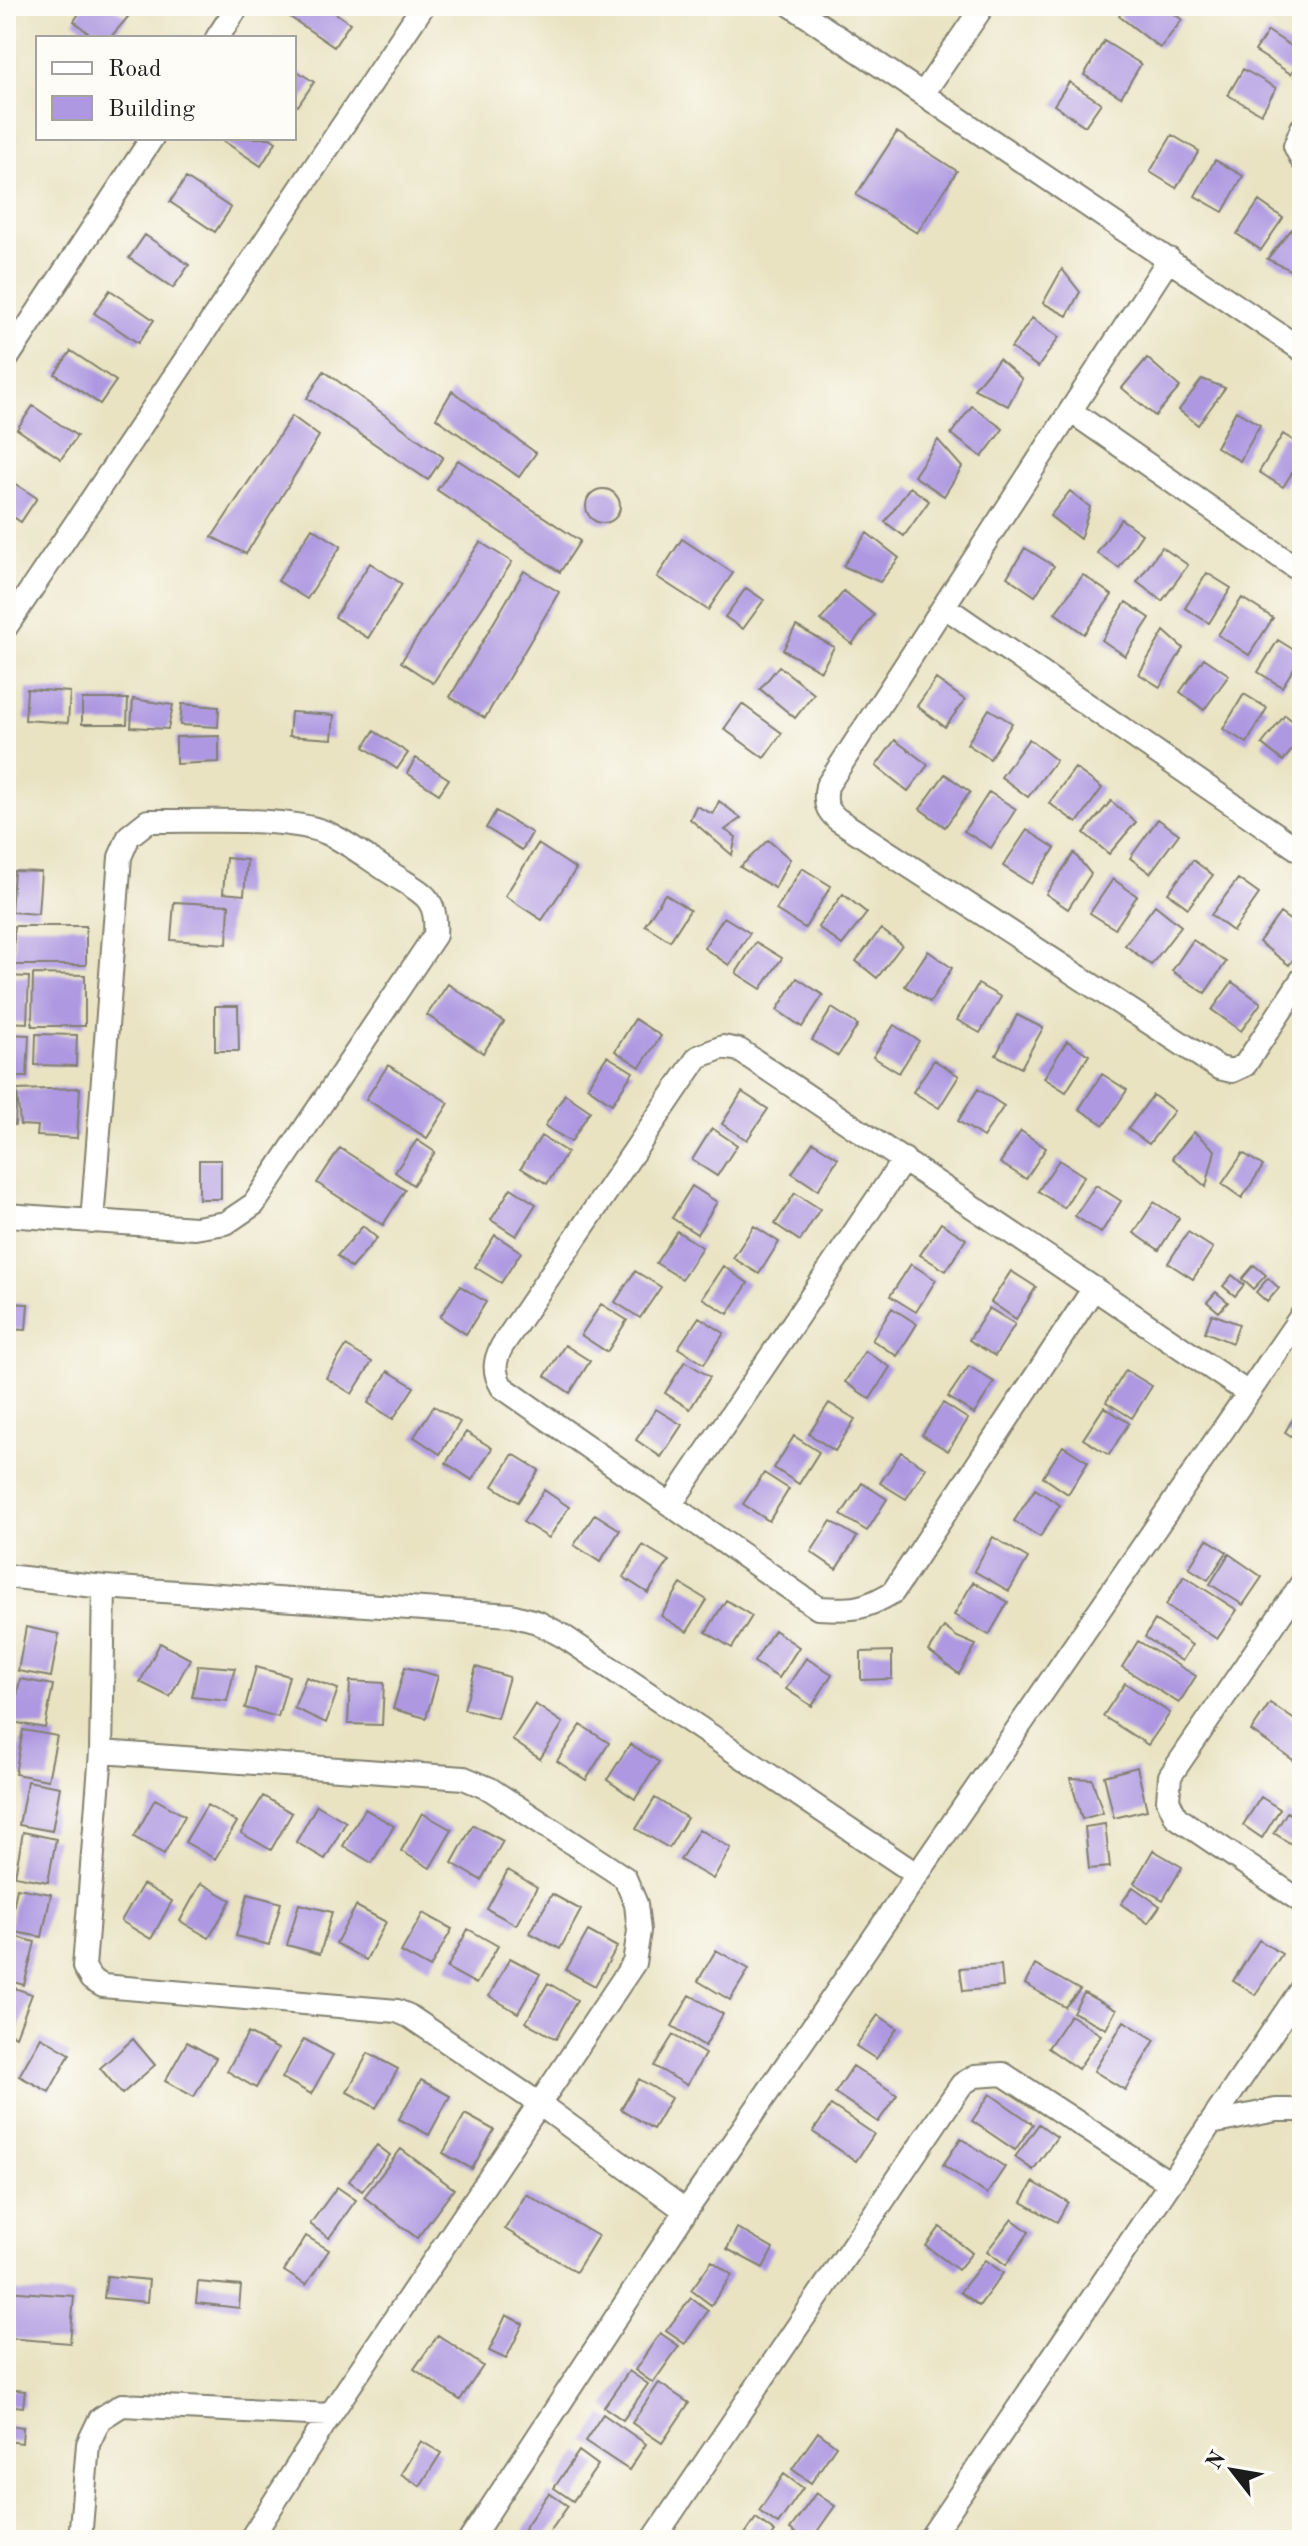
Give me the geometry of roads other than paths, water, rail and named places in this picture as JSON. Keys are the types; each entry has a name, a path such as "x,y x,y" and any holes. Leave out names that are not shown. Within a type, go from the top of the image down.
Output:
{"street":[{"path":"218,36 238,6"},
{"path":"6,627 423,6"},
{"path":"792,6 1302,350"},
{"path":"923,94 983,6"},
{"path":"1302,128 1295,146 1302,160"},
{"path":"6,360 151,140"},
{"path":"1169,259 827,786 827,810 1219,1068 1232,1071 1245,1065 1302,979"},
{"path":"1072,412 1302,572"},
{"path":"945,607 1302,852"},
{"path":"6,1215 92,1222 195,1228 226,1223 254,1204 435,935 436,913 425,896 330,834 312,828 288,824 148,821 129,836 120,857 92,1222"},
{"path":"1094,1288 893,1592 871,1605 845,1609 818,1608 502,1387 495,1375 496,1357 698,1057 723,1047 739,1050 904,1159 1094,1288 1248,1393"},
{"path":"671,1504 904,1159"},
{"path":"470,2540 686,2211 1302,1315"},
{"path":"6,1576 104,1587 511,1615 537,1622 563,1636 916,1874"},
{"path":"1302,1583 1170,1776 1168,1800 1176,1817 1302,1902"},
{"path":"104,1587 101,1752 84,1967 91,1979 103,1986 397,2011 538,2103 686,2211"},
{"path":"101,1752 464,1778 490,1789 625,1878 636,1904 639,1931 634,1963 330,2415 250,2540"},
{"path":"929,2540 1302,1988"},
{"path":"653,2540 962,2084 975,2076 1003,2074 1170,2183"},
{"path":"1211,2123 1276,2110 1302,2110"},
{"path":"80,2540 88,2444 100,2419 122,2405 330,2415"}]}
